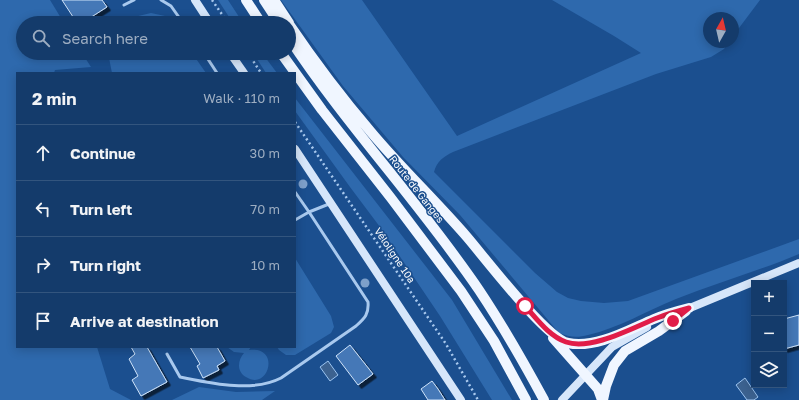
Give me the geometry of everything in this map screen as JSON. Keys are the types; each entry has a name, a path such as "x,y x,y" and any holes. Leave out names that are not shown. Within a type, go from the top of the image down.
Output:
{"main road":[{"path":"246,0 256,16"},
{"path":"264,0 274,16"},
{"path":"274,0 284,16"},
{"path":"296,34 306,49 371,132 466,236 584,375 598,389 602,400"},
{"name":"Route de Ganges","path":"296,48 322,85 440,236 479,290 544,400"},
{"path":"286,60 295,72"},
{"path":"296,74 461,291 494,340 526,400"},
{"path":"543,326 558,338 568,343 582,343 608,338 655,319 689,308"},
{"path":"602,400 614,365 622,354 629,348 673,321 689,308"}],"street":[{"path":"195,0 205,16"},
{"path":"235,60 243,72"},
{"path":"296,150 461,400"},
{"path":"562,400 612,347 644,329 689,308 799,263"}],"lane":[{"path":"124,5 134,0"},
{"path":"161,0 171,6 178,16"},
{"path":"209,60 216,72"},
{"path":"167,354 180,377 214,384 262,385 271,383 281,378 356,326 364,318 369,310 368,302 296,193"},
{"path":"296,219 309,212 332,203"}],"path":[{"path":"212,0 223,16"},
{"path":"253,60 260,72"},
{"name":"Véloligne 10a","path":"296,123 446,344 478,400"}],"shaded area":[{"path":"0,0 50,0 60,16 16,16 16,60 86,60 91,67 55,70 54,72 16,72 16,348 97,348 110,389 131,400 0,400"},
{"path":"218,0 228,0 238,16 228,16"},
{"path":"281,0 362,0 457,136 641,53 552,0 760,0 739,28 739,12 703,12 703,48 725,48 711,57 656,74 453,152 441,160 434,172 535,273 557,292 568,298 581,301 604,303 628,301 799,239 799,254 676,299 622,324 599,332 577,337 559,333 460,215 403,157 343,86 296,21 296,16 293,16"},
{"path":"151,13 165,16 138,16"},
{"path":"109,60 197,60 205,72 112,72"},
{"path":"258,60 267,60 276,72 265,72"},
{"path":"296,99 452,300 512,400 492,400 440,316 380,227 296,112"},
{"path":"296,260 331,316 334,327 331,333 295,355 286,355 278,348 296,348"},
{"path":"228,348 250,348 249,350 259,350 265,354 268,360 268,367 265,374 261,378 254,380 243,375 239,369 239,362 244,353 234,352"},
{"path":"328,361 338,375 330,381 320,367"},
{"path":"745,378 758,397 754,400 747,400 736,385"},
{"path":"199,387 236,392 275,391 262,400 172,400"}],"building":[{"path":"62,0 102,0 107,7 93,16 72,16"},
{"path":"799,315 799,345 787,348 787,318"},
{"path":"350,345 373,374 358,385 336,356"},
{"path":"132,348 148,348 167,382 141,396 132,380 138,376 129,359 135,354"},
{"path":"191,348 218,348 225,361 217,366 219,370 203,378 197,366 200,364"},
{"path":"432,381 445,400 428,400 421,389"}],"route":[{"path":"525,306 543,326 558,338 568,343 582,343 601,340 671,313 689,308 673,321"}]}
